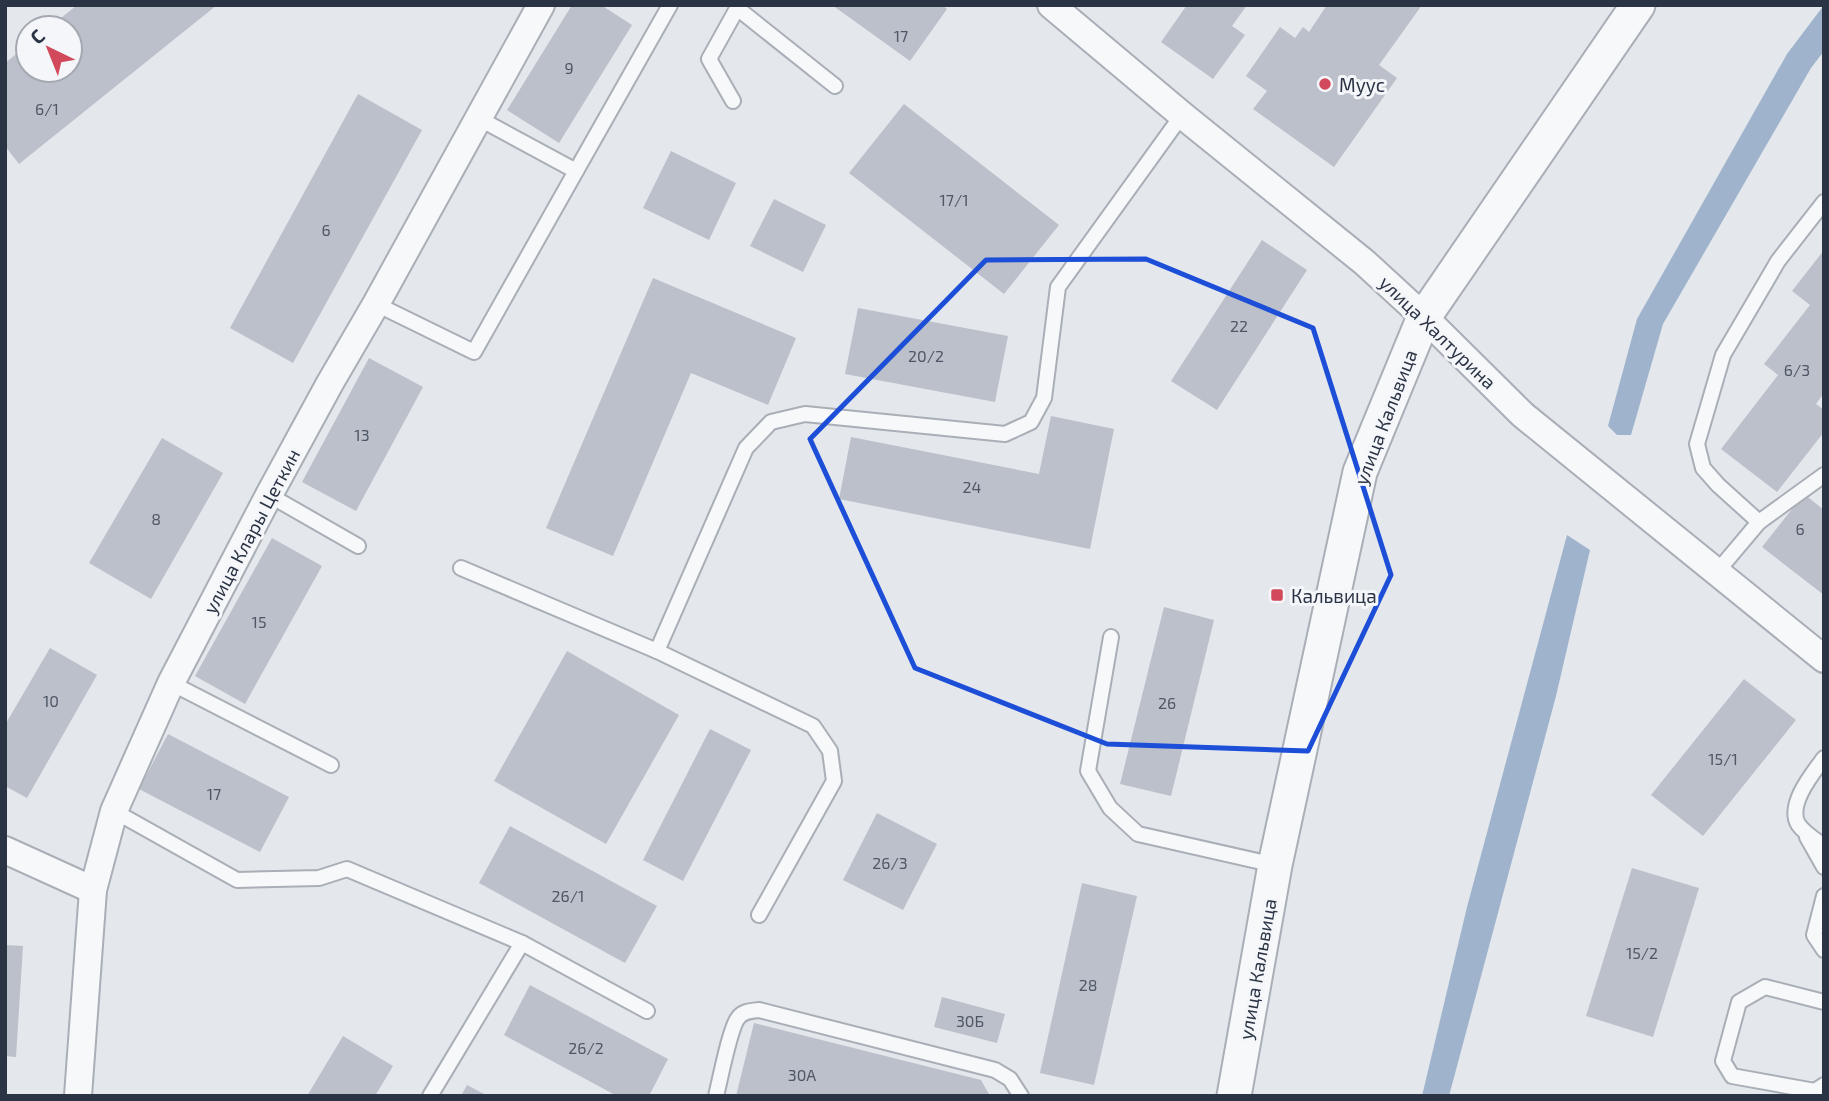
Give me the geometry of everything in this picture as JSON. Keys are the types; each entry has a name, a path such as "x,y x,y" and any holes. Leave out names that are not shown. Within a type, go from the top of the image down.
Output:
{"street":[{"name":"улица Клары Цеткин","path":"78,1096 93,890 114,811 171,683 269,495 541,5"},
{"name":"улица Халтурина","path":"1051,5 1364,262 1523,415 1824,659"},
{"name":"улица Кальвица","path":"1234,1096 1275,865 1360,472 1424,317 1638,5"},
{"path":"5,850 93,890"}],"lane":[{"path":"376,304 474,352 670,5"},
{"path":"733,101 709,58 738,7 835,86"},
{"path":"657,652 746,449 771,422 805,414 1006,434 1031,422 1044,398 1058,287 1182,115"},
{"path":"478,118 576,171"},
{"path":"1759,522 1703,468 1696,444 1723,355 1778,261 1824,202"},
{"path":"1716,573 1759,522 1824,475"},
{"path":"269,495 358,546"},
{"path":"461,568 657,652 813,726 830,751 834,781 760,915"},
{"path":"1111,637 1088,771 1110,808 1138,834 1275,865"},
{"path":"171,683 331,765"},
{"path":"1824,758 1803,787 1796,820 1824,867"},
{"path":"114,811 237,880 319,878 347,869 522,943 647,1011"},
{"path":"1802,830 1824,846"},
{"path":"1824,896 1814,935 1824,950"},
{"path":"430,1096 522,943"},
{"path":"1824,1002 1765,987 1739,1002 1723,1061 1732,1076 1815,1091 1824,1085"},
{"path":"716,1096 738,1018 746,1012 759,1010 995,1070 1010,1079 1021,1096"}],"highlighted area":[{"path":"1146,259 1313,328 1391,575 1308,751 1107,744 915,668 810,439 986,260"}],"water":[{"path":"1824,5 1824,51 1811,68 1663,324 1631,435 1617,435 1608,426 1637,319 1787,54"},
{"path":"1567,535 1590,550 1556,696 1449,1096 1422,1096 1467,907"}],"building":[{"path":"77,5 217,5 19,164 5,146 5,63 14,56 14,84 84,84 84,14 66,14"},
{"path":"572,5 601,5 632,25 559,143 507,110"},
{"path":"832,5 942,5 947,9 910,61"},
{"path":"1187,5 1247,5 1232,26 1245,35 1213,79 1161,42"},
{"name":"Муус","path":"1327,5 1422,5 1379,65 1397,78 1334,167 1253,109 1267,91 1246,76 1280,27 1295,38 1303,27 1309,32"},
{"path":"358,94 422,130 293,363 230,328"},
{"path":"904,104 1059,225 1004,294 849,173"},
{"path":"671,151 736,183 709,240 643,208"},
{"path":"774,199 826,225 803,272 750,246"},
{"path":"1262,240 1307,270 1217,410 1171,381"},
{"path":"1824,250 1824,393 1816,404 1824,410 1824,432 1777,492 1721,449 1778,375 1764,364 1810,305 1792,291"},
{"path":"653,278 796,338 768,405 691,373 613,556 546,528"},
{"path":"858,308 1008,336 995,402 845,374"},
{"path":"369,358 423,387 356,511 302,482"},
{"path":"1051,416 1114,429 1090,549 839,499 851,437 1039,474"},
{"path":"162,438 223,473 151,599 89,563"},
{"path":"1804,494 1824,510 1824,595 1762,547"},
{"path":"272,538 322,566 245,704 195,676"},
{"path":"1164,607 1214,620 1171,796 1120,784"},
{"path":"50,648 97,675 27,798 5,786 5,725"},
{"path":"567,651 679,715 606,844 494,781"},
{"path":"1744,679 1796,720 1703,836 1651,795"},
{"path":"710,729 751,750 683,881 643,860"},
{"path":"168,734 289,797 260,852 139,789"},
{"path":"877,813 937,844 903,910 843,880"},
{"path":"510,826 657,906 625,963 479,883"},
{"path":"1632,868 1699,888 1653,1037 1586,1016"},
{"path":"1082,883 1137,896 1094,1085 1040,1073"},
{"path":"5,945 23,946 16,1057 5,1056"},
{"path":"530,985 668,1059 649,1096 617,1096 504,1035"},
{"path":"942,997 1005,1014 997,1043 934,1027"},
{"path":"754,1023 981,1080 990,1096 736,1096"},
{"path":"343,1036 393,1066 375,1096 307,1096"},
{"path":"467,1085 488,1096 461,1096"}],"place":[{"name":"Муус","path":"1325,84"},
{"name":"Кальвица","path":"1277,595"}]}
